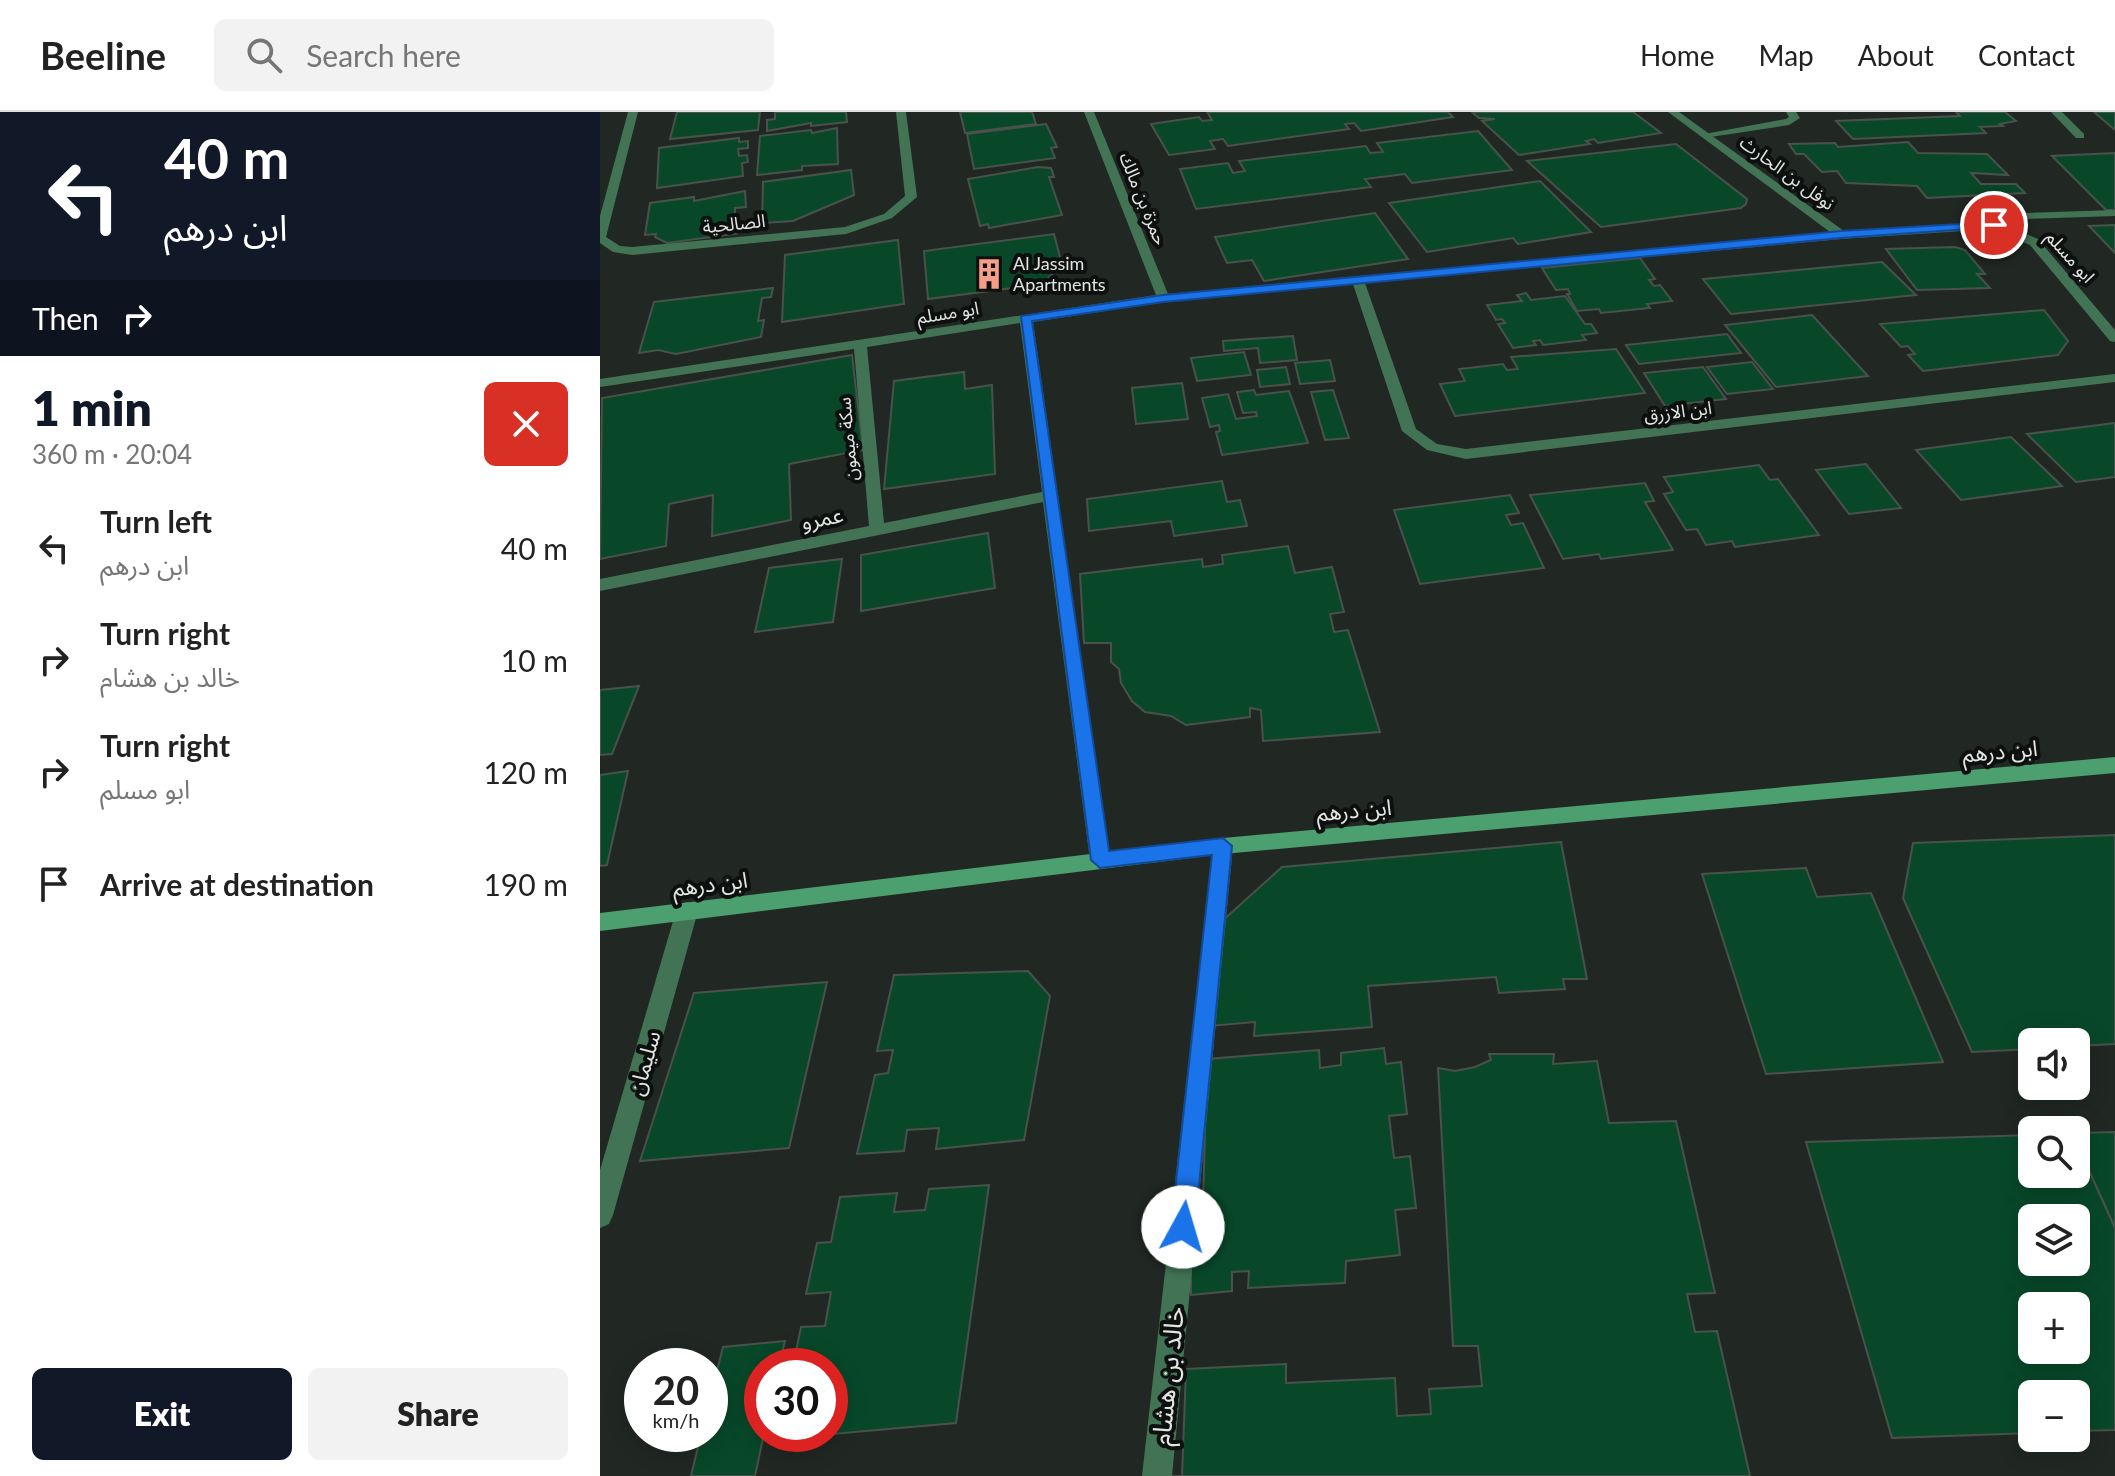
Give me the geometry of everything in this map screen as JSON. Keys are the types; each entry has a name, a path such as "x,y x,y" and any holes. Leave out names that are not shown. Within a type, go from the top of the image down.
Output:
{"street":[{"name":"الصالحية","path":"633,112 600,238 606,244 632,251 846,230 888,216 911,197 901,112"},
{"name":"حمزة بن مالك","path":"1089,112 1163,298"},
{"name":"نوفل بن الحارث","path":"1673,112 1841,235"},
{"path":"1704,135 1789,122 1795,118 1791,112"},
{"path":"2056,112 2080,136"},
{"path":"1994,225 2024,216 2115,213"},
{"name":"ابو مسلم","path":"600,383 1163,298 1841,235 1994,225 2034,242 2113,332"},
{"name":"ابن الازرق","path":"1358,280 1409,431 1432,447 1449,452 1484,453 2115,378"},
{"path":"1026,318 1100,860"},
{"name":"سكة ميمون","path":"860,345 877,530"},
{"name":"عمرو","path":"600,585 1052,495"},
{"name":"ابن درهم","path":"600,922 1223,846 2115,765"},
{"name":"خالد بن هشام","path":"1157,1476 1223,846"},
{"name":"سليمان","path":"600,1215 687,911"}],"building":[{"path":"677,112 760,112 758,130 670,139"},
{"path":"775,112 846,112 847,122 811,126 811,123 767,131 767,120 775,119"},
{"path":"960,112 1032,112 1036,124 965,133"},
{"path":"1207,112 1448,112 1453,117 1361,131 1354,123 1345,124 1349,129 1228,146 1223,139 1210,141 1215,149 1169,155 1151,124 1199,117 1202,121 1212,120"},
{"path":"1472,112 1633,112 1661,133 1598,143 1594,139 1586,141 1590,144 1519,155 1482,121 1495,119 1479,118"},
{"path":"1956,112 2005,112 2016,121 2000,124 2003,126 1980,127 1986,133 1853,139 1836,121 1960,116"},
{"path":"2094,112 2115,112 2115,130"},
{"path":"1046,124 1057,147 1051,148 1055,158 974,169 967,134"},
{"path":"837,128 838,164 802,166 802,170 757,175 760,136"},
{"path":"1478,131 1512,170 1412,183 1405,174 1365,179 1371,187 1196,209 1180,169 1228,163 1233,173 1245,171 1239,161 1366,146 1370,153 1383,152 1377,143"},
{"path":"739,138 739,142 748,141 748,148 738,149 739,156 747,155 748,162 742,163 743,176 657,188 659,148"},
{"path":"1908,142 1918,153 1987,154 2008,175 1971,173 1981,184 2016,184 2025,193 1927,198 1917,186 1846,183 1837,171 1822,172 1804,154 1796,154 1789,144 1835,143 1838,147"},
{"path":"1676,144 1747,199 1746,204 1741,208 1601,227 1527,161"},
{"path":"2115,153 2115,210 2106,210 2052,156"},
{"path":"1038,167 1051,168 1054,177 1049,177 1062,215 989,228 988,224 980,226 968,179"},
{"path":"851,170 854,195 793,221 762,223 763,182"},
{"path":"1540,181 1591,232 1518,244 1513,238 1427,252 1389,203"},
{"path":"745,191 746,207 735,208 735,221 740,221 741,233 667,243 655,237 656,234 645,235 650,203 694,197 694,201"},
{"path":"1375,213 1408,259 1264,281 1252,260 1227,263 1215,237"},
{"path":"2115,225 2115,253 2089,226"},
{"name":"Al Jassim Apartments","path":"1054,234 1062,265 1042,284 928,299 924,251"},
{"path":"898,240 904,304 782,322 785,255"},
{"path":"1955,247 1965,250 1985,274 1977,274 1990,288 1917,290 1886,249"},
{"path":"1640,258 1655,279 1649,280 1654,286 1660,285 1672,301 1647,304 1650,308 1601,313 1599,309 1577,311 1567,294 1570,294 1568,289 1556,290 1542,268"},
{"path":"1882,262 1916,295 1731,314 1703,279"},
{"path":"773,288 771,297 762,298 758,321 764,320 761,337 676,354 658,350 639,353 654,302"},
{"path":"1526,293 1531,300 1565,296 1585,324 1591,324 1597,333 1582,335 1586,340 1543,345 1540,340 1533,341 1536,345 1513,348 1498,324 1505,323 1502,319 1496,320 1487,305 1522,301 1517,295"},
{"path":"2044,310 2068,341 2058,355 1923,371 1908,355 1915,354 1908,346 1901,347 1880,324"},
{"path":"1812,315 1868,376 1776,387 1725,325"},
{"path":"1727,334 1741,353 1639,364 1626,345"},
{"path":"1293,336 1297,360 1260,363 1258,348 1224,351 1223,341"},
{"path":"1616,349 1645,393 1455,416 1440,384 1465,381 1459,369 1503,364 1507,370 1518,369 1511,357"},
{"path":"1244,352 1251,375 1197,381 1191,358"},
{"path":"852,355 863,450 789,464 791,520 712,536 713,495 669,504 666,546 600,559 602,398"},
{"path":"1330,360 1335,381 1300,384 1295,363"},
{"path":"1752,362 1773,389 1727,394 1707,367"},
{"path":"1286,367 1290,384 1260,387 1257,370"},
{"path":"1703,367 1726,399 1665,406 1644,373"},
{"path":"964,372 965,389 992,385 995,474 884,489 894,381"},
{"path":"1182,383 1188,419 1136,424 1132,388"},
{"path":"1254,390 1256,395 1289,391 1308,443 1222,455 1216,432 1220,431 1219,425 1210,427 1202,398 1228,394 1236,419 1257,416 1256,412 1243,413 1237,392"},
{"path":"1333,390 1349,438 1325,440 1311,392"},
{"path":"2115,423 2115,477 2076,482 2027,434"},
{"path":"2011,437 2062,486 1961,500 1916,450"},
{"path":"1866,464 1901,508 1849,514 1816,470"},
{"path":"1759,465 1770,480 1778,479 1819,535 1735,547 1732,541 1706,545 1697,529 1686,530 1664,494 1673,492 1664,477"},
{"path":"1222,481 1227,502 1240,500 1247,526 1174,536 1171,521 1089,531 1087,499"},
{"path":"1645,483 1654,501 1645,502 1673,550 1601,559 1599,554 1563,559 1530,495"},
{"path":"1510,495 1519,513 1506,515 1511,525 1523,523 1544,568 1420,584 1394,510"},
{"path":"988,533 995,588 861,611 861,555"},
{"path":"1288,546 1295,573 1332,567 1344,612 1330,614 1334,632 1348,630 1380,732 1263,741 1261,710 1250,708 1250,717 1186,725 1171,716 1145,712 1132,701 1121,683 1119,669 1111,662 1111,643 1084,643 1080,574 1202,559 1203,567 1223,564 1222,555"},
{"path":"842,559 833,622 755,632 769,568"},
{"path":"639,686 612,754 600,755 600,690"},
{"path":"628,771 607,865 600,866 600,775"},
{"path":"2115,835 2115,1044 2090,1045 2090,1028 2018,1028 2018,1050 1972,1052 1903,898 1913,843"},
{"path":"1561,842 1587,979 1563,979 1565,989 1499,993 1496,977 1368,986 1372,1027 1254,1036 1255,1022 1209,1026 1221,922 1282,867"},
{"path":"1806,868 1817,897 1871,893 1943,1062 1766,1074 1702,874"},
{"path":"1028,971 1050,996 1024,1140 936,1149 939,1128 907,1130 904,1151 857,1154 875,1075 888,1073 893,1050 877,1051 894,975"},
{"path":"827,982 789,1148 640,1161 694,993"},
{"path":"1384,1048 1386,1064 1401,1062 1407,1114 1389,1116 1394,1158 1410,1156 1416,1208 1395,1210 1400,1255 1346,1261 1345,1283 1248,1288 1249,1271 1232,1272 1232,1291 1191,1295 1191,1206 1203,1204 1207,1059 1319,1050 1320,1068 1341,1065 1341,1053"},
{"path":"1489,1054 1554,1054 1553,1064 1597,1061 1609,1123 1676,1121 1715,1293 1687,1294 1695,1332 1717,1331 1750,1476 1182,1476 1186,1369 1286,1364 1286,1383 1395,1378 1397,1416 1431,1414 1429,1389 1482,1386 1478,1346 1453,1346 1438,1068 1455,1071 1475,1067 1491,1060"},
{"path":"2115,1132 2115,1228 2090,1173 2090,1133"},
{"path":"2018,1135 2018,1188 2090,1188 2090,1173 2115,1228 2115,1430 2090,1431 2090,1380 2018,1380 2018,1434 1892,1438 1806,1142"},
{"path":"989,1185 956,1423 848,1433 848,1348 797,1348 801,1327 825,1326 831,1292 806,1294 817,1243 831,1242 840,1197 897,1193 894,1212 925,1210 929,1189"},
{"path":"785,1341 783,1348 744,1348 744,1452 760,1452 755,1476 691,1476 697,1452 728,1452 728,1348 723,1347"}],"place":[{"name":"Al Jassim Apartments","path":"989,274"}],"route":[{"path":"1183,1227 1223,846 1100,860 1026,318 1163,298 1841,235 1994,225"}]}
